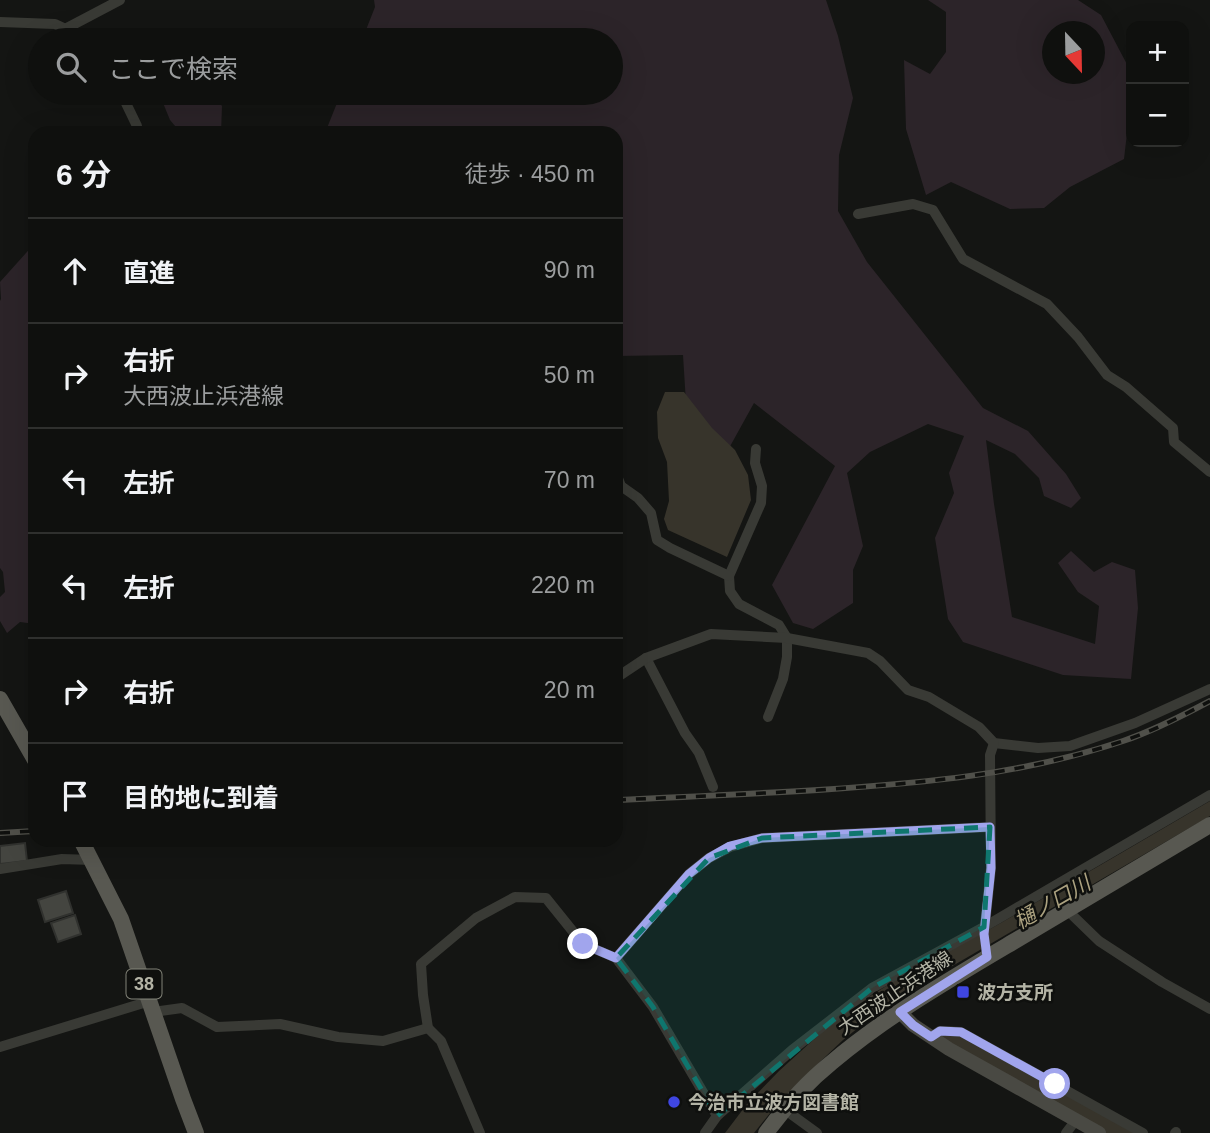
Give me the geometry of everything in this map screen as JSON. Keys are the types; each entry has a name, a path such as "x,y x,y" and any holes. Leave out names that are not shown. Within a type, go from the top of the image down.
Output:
{"main road":[{"path":"0,699 28,748"},
{"name":"大西波止浜港線","path":"766,1133 784,1109 829,1064 865,1035 987,954 1210,825"},
{"name":"38","path":"84,847 121,919 196,1133"}],"street":[{"path":"67,28 120,0"},
{"path":"0,22 55,24 63,28"},
{"path":"127,105 137,126"},
{"path":"858,214 913,204 933,209 963,259 1047,304 1078,337 1107,375 1126,387 1174,428 1174,442 1210,472"},
{"path":"756,449 755,463 762,486 761,503 729,576 730,591 739,604 779,625 787,638 783,679 768,717"},
{"path":"623,487 638,498 651,513 657,540 729,576"},
{"path":"623,673 646,658 711,634 787,638 868,653 880,661 908,690 929,697 979,727 994,743 1038,748 1070,746 1135,723 1210,690"},
{"path":"646,658 685,733 699,753 713,787"},
{"path":"987,954 984,931 991,868 990,755 994,743"},
{"path":"705,1133 718,1116 792,1050 872,988 984,931 1210,795"},
{"path":"616,958 689,874 730,846 762,838 990,827"},
{"path":"0,869 62,859 92,860"},
{"path":"468,1133 478,1129 441,1041 428,1027 422,964 476,918 515,897 546,898 583,944 616,958 653,1007 718,1116"},
{"path":"1067,910 1099,942 1210,1009"},
{"path":"0,1047 151,1006 182,1008 217,1027 280,1024 338,1037 383,1041 428,1027"},
{"path":"900,1012 913,1025 949,1049 1099,1133"},
{"path":"931,1037 940,1031 961,1032 1143,1133"},
{"path":"784,1109 817,1133"},
{"path":"1066,1133 1076,1120"}],"highlighted area":[{"path":"990,827 984,927 872,988 717,1116 653,1007 616,958 709,858 762,838"}],"shaded area":[{"path":"374,0 826,0 853,98 839,155 838,211 867,262 983,408 1028,431 1066,474 1081,498 1071,508 1044,496 1039,478 1015,454 986,440 1012,617 1095,644 1099,606 1078,592 1058,563 1071,551 1094,572 1112,562 1135,570 1138,608 1131,679 1063,675 963,642 948,619 935,538 954,493 949,473 964,436 928,424 870,452 847,473 863,546 853,570 853,603 813,629 793,623 772,585 835,466 754,403 728,450 686,403 683,355 623,356 623,126 328,126 336,105 623,105 623,28 367,28 375,7"},
{"path":"928,0 1078,0 1101,15 1104,21 1042,21 1042,84 1105,84 1105,23 1126,62 1124,159 1070,187 1044,208 1010,209 951,182 926,195 906,129 904,60 930,74 946,52 946,12"},
{"path":"164,105 222,106 221,126 175,126"},
{"path":"28,251 28,623 20,622 7,633 0,621 0,597 5,592 3,572 0,568 0,282"}],"water":[{"path":"665,392 684,392 712,428 735,450 748,475 751,500 727,557 668,530 664,519 669,501 667,462 658,438 657,412"},
{"name":"樋ノ口川","path":"1210,801 1210,816 889,1003 843,1040 804,1077 754,1133 725,1133 747,1104 779,1071 854,1006"}],"building":[{"path":"25,843 27,861 0,864 0,846"},
{"path":"66,891 73,913 45,922 38,900"},
{"path":"75,915 81,934 58,942 51,923"}],"waterway":[{"path":"950,1038 1124,1133"}],"railway":[{"path":"623,800 857,787 1010,770 1085,753 1123,741 1210,701"},
{"path":"0,833 28,831"}],"place":[{"name":"波方支所","path":"963,992"},
{"name":"今治市立波方図書館","path":"674,1102"}],"route":[{"path":"583,944 616,958 689,874 730,846 762,838 990,827 991,868 984,934 987,957 900,1012 931,1037 940,1031 961,1032 1055,1084"}]}
